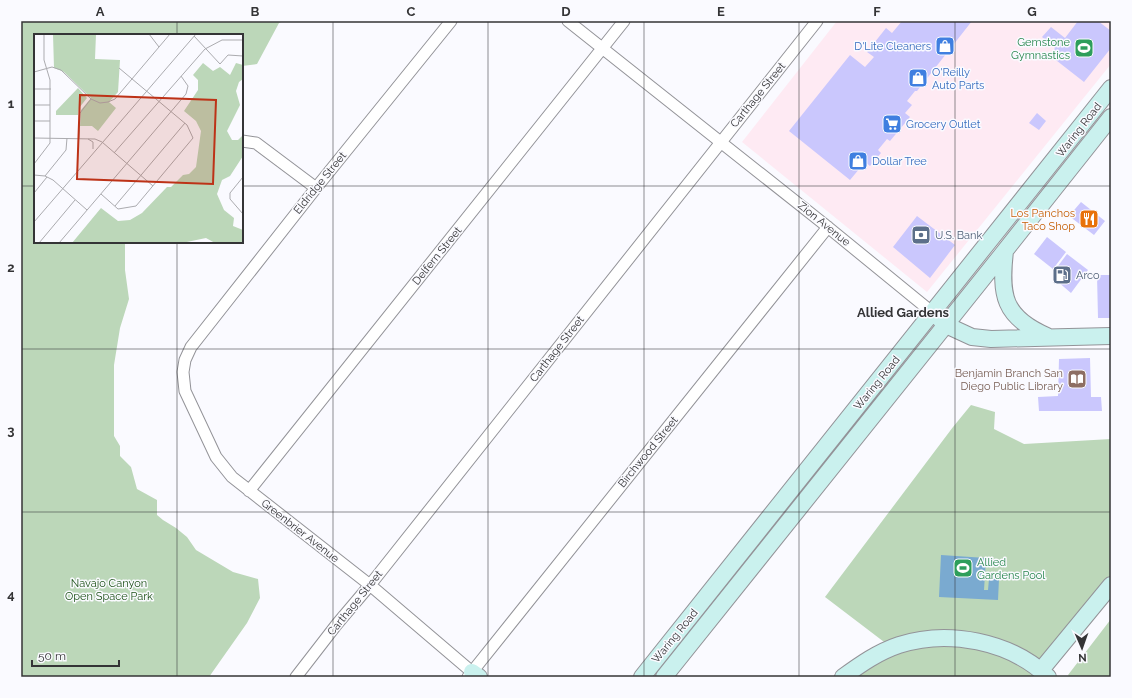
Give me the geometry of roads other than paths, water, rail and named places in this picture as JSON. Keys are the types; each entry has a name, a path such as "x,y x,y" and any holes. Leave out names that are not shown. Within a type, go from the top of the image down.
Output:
{"main road":[{"name":"Waring Road","path":"642,677 1111,88"},
{"name":"Waring Road","path":"664,677 1111,117"},
{"path":"1005,251 1003,281 1005,298 1011,311 1029,328 1051,338"},
{"name":"Zion Avenue","path":"933,313 946,325 972,337 991,339 1111,336"},
{"path":"843,677 867,660 892,648 919,640 960,638 1005,649 1045,673 1111,585"}],"street":[{"name":"Eldridge Street","path":"191,347 316,188 451,21"},
{"name":"Zion Avenue","path":"568,21 722,142 933,313"},
{"name":"Delfern Street","path":"249,492 624,21"},
{"name":"Carthage Street","path":"296,677 817,21"},
{"path":"243,141 256,143 316,188"},
{"name":"Birchwood Street","path":"473,675 828,227"},
{"name":"Greenbrier Avenue","path":"191,347 185,360 183,372 185,391 216,457 232,477 249,492 370,585 473,675"}],"water":[{"name":"Allied Gardens Pool","path":"941,555 986,558 984,590 988,590 989,579 999,579 998,600 939,597"}],"place":[{"name":"D'Lite Cleaners","path":"945,46"},
{"name":"Gemstone Gymnastics","path":"1084,48"},
{"name":"O'Reilly Auto Parts","path":"918,78"},
{"name":"Grocery Outlet","path":"892,124"},
{"name":"Dollar Tree","path":"858,161"},
{"name":"Los Panchos Taco Shop","path":"1089,219"},
{"name":"U.S. Bank","path":"921,235"},
{"name":"Arco","path":"1062,275"},
{"name":"Benjamin Branch San Diego Public Library","path":"1077,379"},
{"name":"Allied Gardens Pool","path":"963,568"}],"district":[{"name":"Allied Gardens","path":"903,312"}],"park label":[{"name":"Navajo Canyon Open Space Park","path":"109,589"}]}
